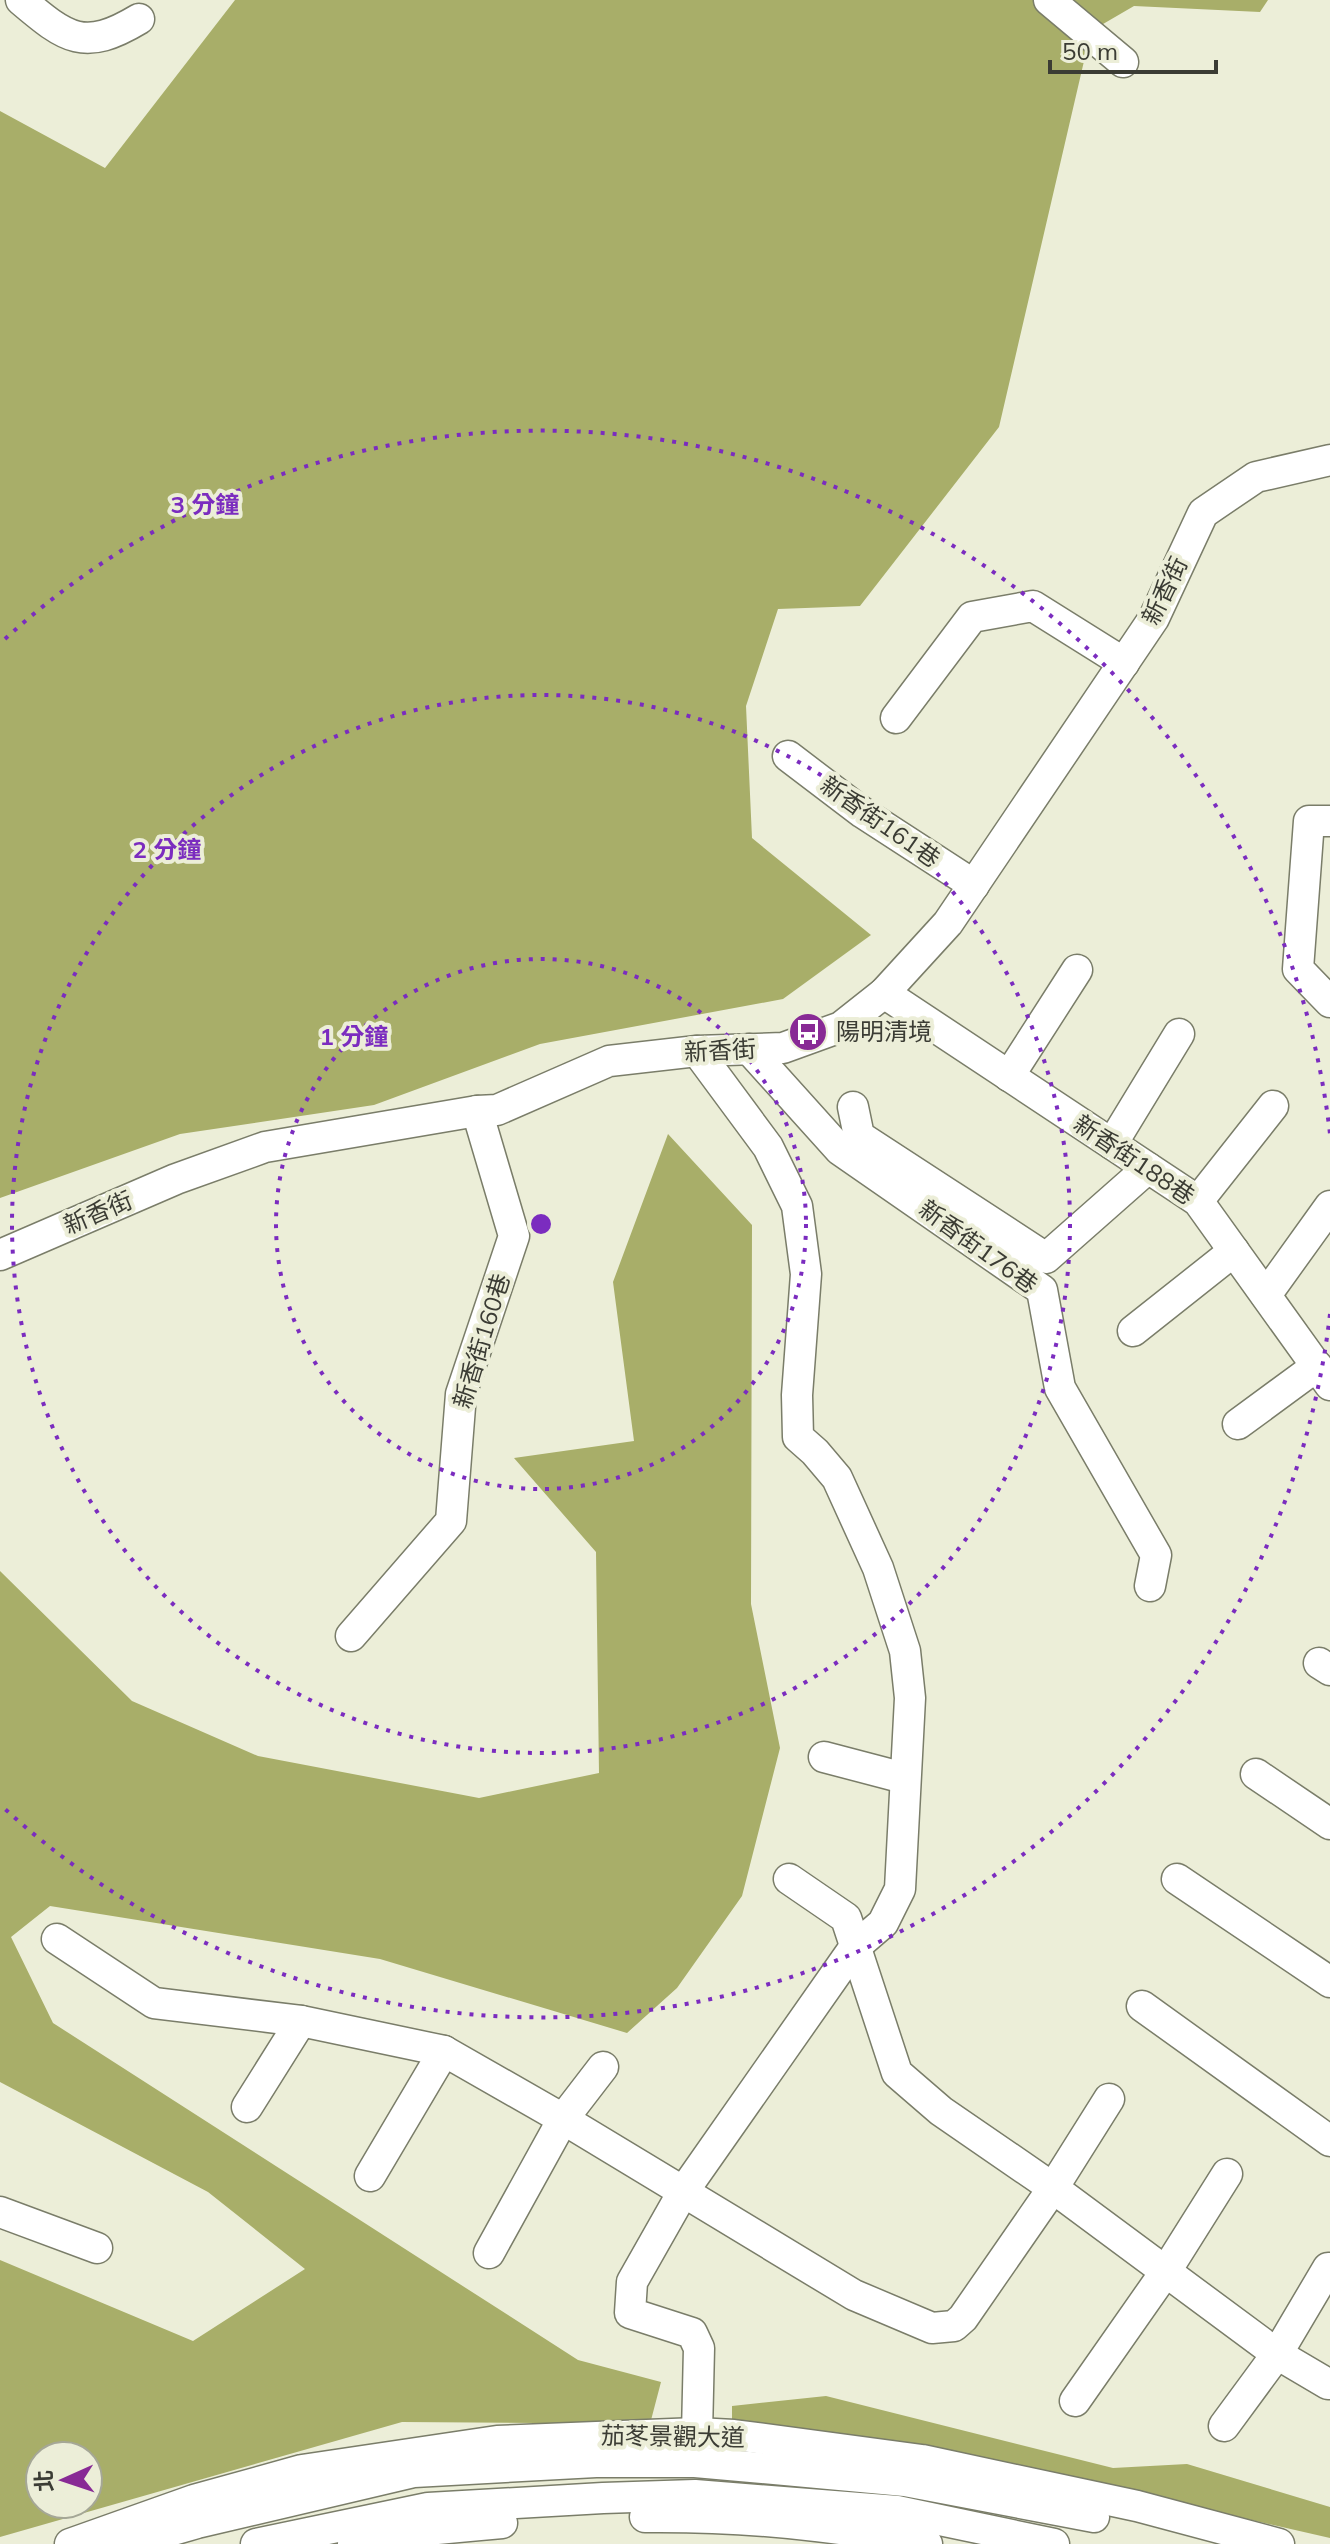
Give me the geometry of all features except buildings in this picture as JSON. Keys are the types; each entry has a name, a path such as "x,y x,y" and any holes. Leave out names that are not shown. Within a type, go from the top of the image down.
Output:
{"street":[{"path":"21,0 47,22 82,39 113,34 139,19"},
{"path":"1049,0 1123,62"},
{"name":"新香街","path":"0,1255 176,1179 265,1147 497,1110 609,1061 697,1051 783,1048 841,1027 884,993 948,923 1154,618 1203,513 1256,477 1330,460"},
{"path":"896,718 972,617 1033,606 1124,663"},
{"name":"新香街161巷","path":"788,756 863,813 974,885"},
{"path":"1330,821 1309,821 1298,969 1330,1002"},
{"path":"1009,1076 1077,970"},
{"name":"新香街188巷","path":"884,993 1198,1201 1326,1376"},
{"path":"1112,1144 1179,1034"},
{"name":"新香街176巷","path":"749,1049 840,1150 1042,1290 1060,1388 1156,1555 1150,1586"},
{"path":"697,1051 768,1147 797,1206 806,1274 797,1395 798,1437 837,1478 878,1568 905,1651 910,1698 900,1889 883,1923 854,1948 683,2192 632,2282 630,2313 692,2333 699,2348 697,2433"},
{"path":"1198,1201 1273,1106"},
{"path":"853,1107 859,1136 1046,1258 1148,1168"},
{"name":"新香街160巷","path":"351,1636 451,1521 461,1394 514,1236 477,1111"},
{"path":"1266,1295 1330,1206"},
{"path":"1133,1331 1234,1251"},
{"path":"1238,1424 1326,1376"},
{"path":"824,1757 904,1778"},
{"path":"1256,1774 1330,1824"},
{"path":"789,1879 846,1918 897,2073 941,2111 1053,2188 1277,2354 1328,2384"},
{"path":"1177,1879 1330,1982"},
{"path":"57,1939 154,2003 301,2021 444,2051 563,2119 854,2295 932,2328 954,2326 963,2318 1053,2188 1109,2099"},
{"path":"1142,2006 1330,2141"},
{"path":"247,2107 301,2021"},
{"path":"370,2176 444,2051"},
{"path":"489,2253 563,2119 603,2067"},
{"path":"1075,2401 1166,2271 1227,2174"},
{"path":"0,2212 97,2248"},
{"path":"1224,2426 1277,2354 1328,2268"},
{"name":"茄苳景觀大道","path":"70,2544 194,2500 302,2470 497,2441 697,2433 734,2435 922,2460 1137,2506 1279,2544"},
{"name":"茄苳景觀大道","path":"124,2544 197,2523 414,2472 596,2462 695,2462 905,2481 1115,2521 1205,2544"},
{"path":"256,2544 428,2508 695,2495 897,2511 1054,2544"},
{"path":"353,2544 437,2529 569,2517 693,2517 796,2525 896,2537 927,2544"}],"green space":[{"path":"235,0 1268,0 1260,12 1134,6 1091,31 999,427 860,606 778,609 746,706 752,838 871,935 783,999 540,1044 374,1105 180,1134 0,1198 0,111 105,168"},
{"path":"668,1134 752,1225 751,1604 780,1748 742,1896 677,1988 627,2033 380,1959 50,1906 11,1937 53,2023 578,2360 661,2382 650,2424 402,2422 104,2507 104,2440 24,2440 24,2520 59,2520 0,2537 0,2260 193,2341 305,2269 208,2192 0,2082 0,1571 132,1701 258,1756 479,1798 599,1773 596,1552 514,1458 634,1441 613,1282"},
{"path":"826,2396 1113,2468 1187,2464 1330,2507 1330,2538 1026,2468 732,2424 732,2406"}],"place":[{"name":"陽明清境","path":"808,1032"}]}
